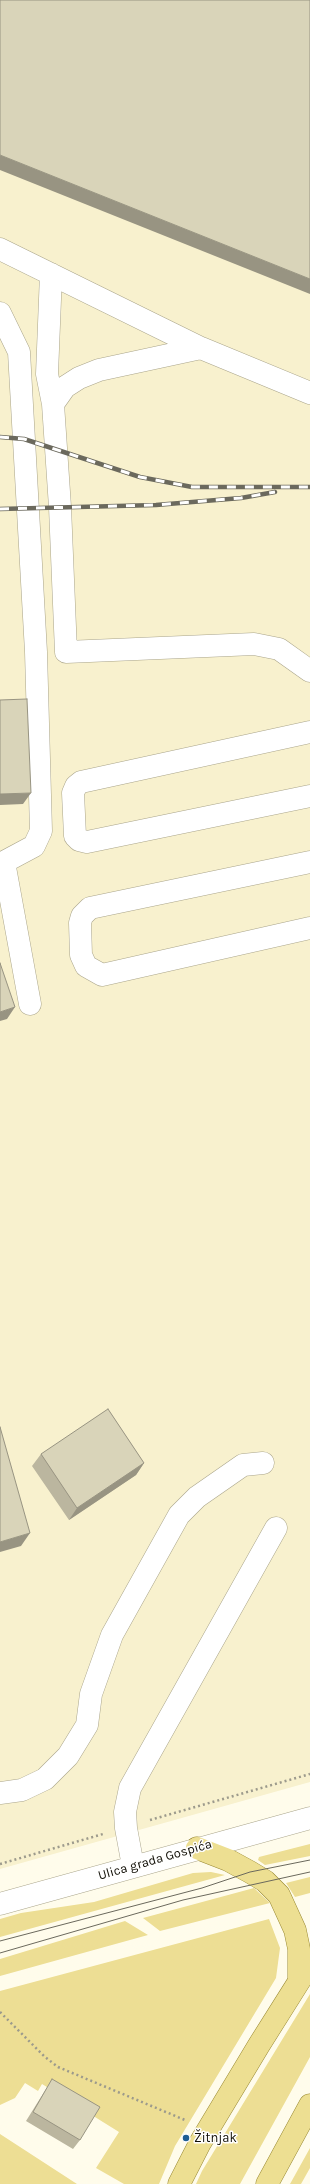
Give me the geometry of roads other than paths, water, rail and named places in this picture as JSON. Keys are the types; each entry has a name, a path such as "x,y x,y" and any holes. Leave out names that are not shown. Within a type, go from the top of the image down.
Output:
{"main road":[{"path":"179,2184 200,2143 305,1973 295,1930 279,1895 266,1881 228,1860 198,1848"},
{"path":"267,2184 310,2105"}],"street":[{"path":"0,249 201,348 310,393"},
{"path":"51,274 47,374 53,404 60,507 66,652 254,644 279,649 310,671"},
{"path":"0,313 19,352 36,652 41,831 34,846 2,862 30,1004"},
{"path":"53,404 65,387 79,378 99,370 127,362 201,348"},
{"path":"310,732 81,782 76,786 73,792 75,836 78,840 87,842 310,796"},
{"path":"310,862 90,908 82,916 80,923 81,955 86,966 102,975 310,928"},
{"path":"0,1793 22,1790 45,1779 68,1756 87,1725 91,1694 112,1635 179,1515 197,1497 243,1465 263,1463"},
{"path":"133,1866 126,1828 125,1812 130,1788 276,1528"},
{"name":"Ulica grada Gospića","path":"0,1904 310,1818"}],"tram line":[{"path":"0,1941 202,1888 250,1872 310,1860"},
{"path":"0,1953 183,1900 310,1872"}],"railway":[{"path":"0,437 24,439 140,477 192,487 310,487"},
{"path":"0,509 156,505 241,498 275,492"}],"place":[{"name":"Žitnjak","path":"186,2138"}]}
